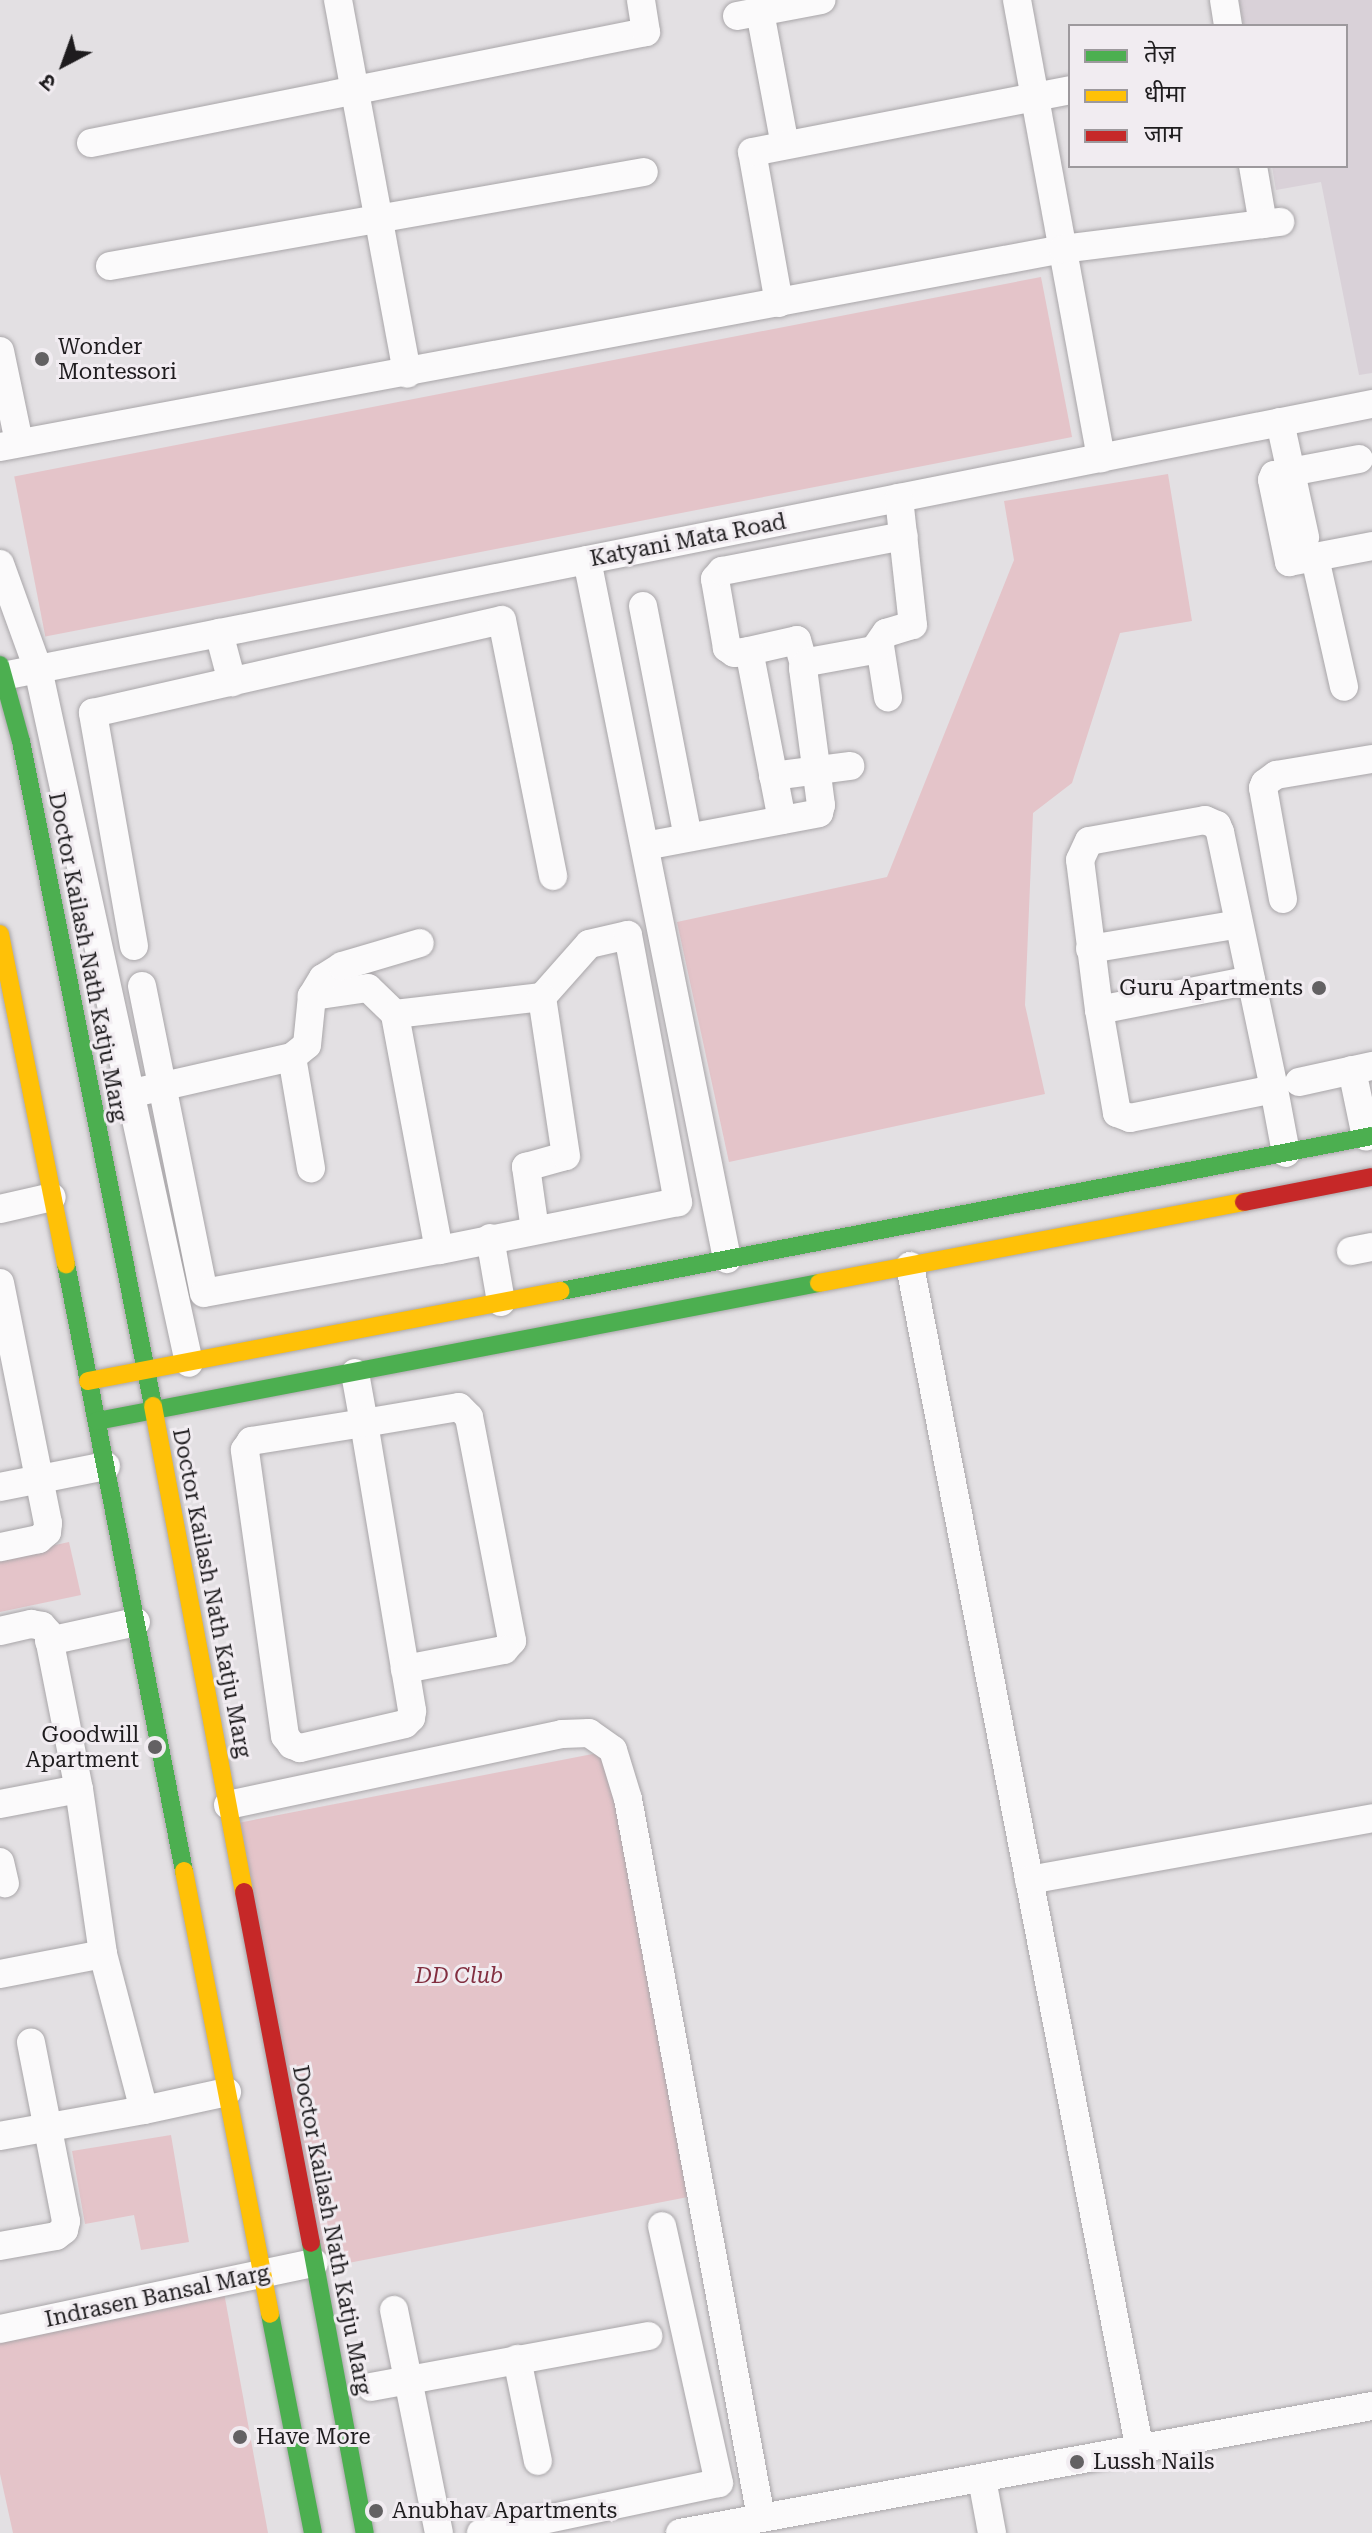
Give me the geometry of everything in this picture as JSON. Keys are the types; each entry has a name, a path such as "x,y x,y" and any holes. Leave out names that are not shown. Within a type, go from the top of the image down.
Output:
{"main road":[{"name":"Doctor Kailash Nath Katju Marg","path":"2,670 21,741 154,1411 365,2533"},
{"path":"0,934 132,1589 313,2533"},
{"path":"88,1381 1369,1137"},
{"path":"97,1421 1372,1177"}],"street":[{"path":"338,0 407,374"},
{"path":"91,143 646,32 641,0"},
{"path":"785,145 748,14 821,0"},
{"path":"1017,0 1101,458"},
{"path":"1224,0 1228,24"},
{"path":"779,303 752,152 1068,90"},
{"path":"0,351 10,445 407,374 1063,249 1271,223 1254,168"},
{"path":"110,266 644,172"},
{"name":"Katyani Mata Road","path":"2,670 38,669 1372,404"},
{"path":"1280,422 1344,687"},
{"path":"1291,472 1359,459"},
{"path":"888,697 880,646 886,633 913,625 899,498"},
{"path":"645,846 819,813 821,805 804,665 797,640 734,653 727,648 714,584 718,574 904,536"},
{"path":"1310,548 1372,546"},
{"path":"587,560 727,1259"},
{"path":"0,564 38,669 128,1094 189,1363"},
{"path":"643,606 688,837"},
{"path":"134,946 93,713 502,620 553,876"},
{"path":"219,633 232,682"},
{"path":"804,665 880,646"},
{"path":"749,651 782,820"},
{"path":"1283,899 1263,788 1265,783 1276,775 1372,759"},
{"path":"773,776 850,766"},
{"path":"1286,1153 1286,1085 1251,980 1220,832 1211,821 1097,838 1083,848 1080,860 1114,1106 1124,1117 1286,1085 1362,1068 1369,1137"},
{"path":"86,895 123,888"},
{"path":"1090,949 1239,924"},
{"path":"142,986 204,1293 678,1202 628,935 589,944 542,997 395,1014"},
{"path":"92,1102 292,1057 307,1045 312,996 323,978 342,966 420,943"},
{"path":"1099,1010 1251,980"},
{"path":"312,996 368,988 395,1014 439,1250"},
{"path":"535,1230 526,1167 566,1156 542,997"},
{"path":"292,1057 311,1168"},
{"path":"0,1209 52,1197"},
{"path":"490,1238 501,1302"},
{"path":"910,1266 1140,2450"},
{"path":"0,1283 48,1523 47,1532 39,1539 0,1547"},
{"path":"355,1373 364,1423 405,1669 412,1711 405,1724 300,1748 292,1745 285,1736 245,1450 251,1441 364,1423 459,1407 469,1417 511,1636 509,1647 405,1669"},
{"path":"0,1487 106,1466"},
{"path":"49,1641 136,1622"},
{"path":"0,1631 42,1626 49,1641 79,1789 103,1954 144,2110"},
{"path":"228,1805 562,1734 589,1733 613,1750 628,1799 761,2517"},
{"path":"0,1804 79,1789"},
{"path":"1029,1880 1372,1818"},
{"path":"0,1974 103,1954"},
{"path":"0,2246 56,2236 64,2230 66,2221 31,2042"},
{"path":"0,2136 227,2092"},
{"path":"481,2533 719,2483 662,2226"},
{"name":"Indrasen Bansal Marg","path":"0,2329 314,2263"},
{"path":"394,2310 439,2533"},
{"path":"371,2387 648,2336"},
{"path":"517,2359 538,2461"},
{"path":"680,2533 1372,2406"},
{"path":"982,2479 992,2533"}],"shaded area":[{"path":"1239,0 1372,0 1372,373 1359,375 1321,182 1276,190 1272,168 1348,168 1348,24 1244,24"}],"green space":[{"path":"1041,277 1072,437 45,637 14,477"},
{"path":"1168,474 1192,621 1120,633 1072,783 1033,813 1025,1005 1045,1094 729,1162 677,922 887,877 1014,560 1004,501"},
{"path":"69,1542 81,1595 0,1612 0,1557"},
{"name":"DD Club","path":"613,1750 699,2195 318,2269 231,1824"},
{"path":"171,2135 189,2242 141,2250 134,2215 85,2224 72,2151"},
{"path":"223,2287 268,2533 13,2533 0,2474 0,2337"}],"traffic: fast":[{"path":"0,665 21,741 153,1406"},
{"path":"561,1291 1372,1136"},
{"path":"66,1264 184,1871"},
{"path":"97,1421 819,1283"},
{"path":"311,2243 365,2533"},
{"path":"270,2314 313,2533"}],"traffic: slow":[{"path":"0,934 66,1264"},
{"path":"819,1283 1244,1202"},
{"path":"88,1381 561,1291"},
{"path":"153,1406 244,1892"},
{"path":"184,1871 270,2314"}],"traffic: jam":[{"path":"1244,1202 1372,1177"},
{"path":"244,1892 311,2243"}],"place":[{"name":"Wonder Montessori","path":"42,359"},
{"name":"Guru Apartments","path":"1319,988"},
{"name":"Goodwill Apartment","path":"155,1747"},
{"name":"Have More","path":"240,2437"},
{"name":"Lussh Nails","path":"1077,2462"},
{"name":"Anubhav Apartments","path":"376,2511"}]}
